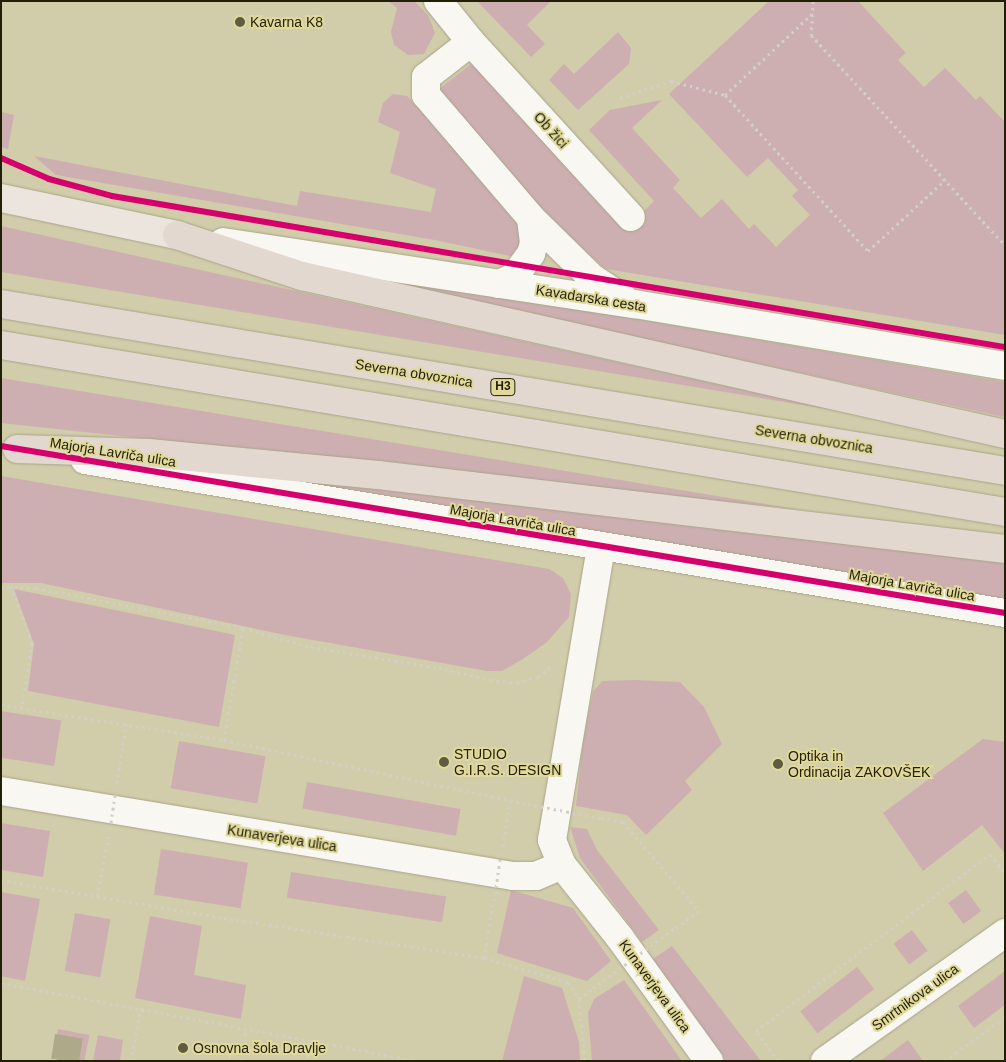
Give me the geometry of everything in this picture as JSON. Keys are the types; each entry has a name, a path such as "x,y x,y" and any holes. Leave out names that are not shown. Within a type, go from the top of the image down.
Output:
{"highway":[{"path":"177,235 302,276 1005,434"},
{"name":"Severna obvoznica","path":"1,304 1005,471"},
{"path":"1,345 1005,512"},
{"path":"9,448 149,452 368,474 1005,549"}],"main road":[{"path":"1,198 177,235"}],"street":[{"name":"Ob žici","path":"438,1 471,42 631,217"},
{"path":"471,42 426,77 426,95 531,218 592,278 635,304"},
{"path":"499,284 514,277 531,254 534,243 531,218"},
{"name":"Kavadarska cesta","path":"177,235 635,304 1005,366"},
{"name":"Majorja Lavriča ulica","path":"9,448 1005,614"},
{"name":"Kunaverjeva ulica","path":"601,548 552,840 562,866 709,1061"},
{"name":"Kunaverjeva ulica","path":"1,791 513,876 536,876 562,866"},
{"name":"Smrtnikova ulica","path":"825,1061 1005,933"}],"path":[{"path":"813,1 811,36 1005,244"},
{"path":"725,95 812,14"},
{"path":"620,98 671,81 725,95 868,251 945,180"},
{"path":"11,586 32,643 22,706"},
{"path":"1,587 36,588 242,628 311,647 517,683 538,677 560,659"},
{"path":"224,740 242,628"},
{"path":"1,705 22,706 224,740 510,801 623,822 699,911 578,999"},
{"path":"118,776 126,724"},
{"path":"110,829 116,789"},
{"path":"504,842 510,801"},
{"path":"97,896 108,840"},
{"path":"495,894 501,854"},
{"path":"778,1061 756,1031 990,854 1005,874"},
{"path":"1,880 484,958 568,982 578,999 586,1044 585,1061"},
{"path":"484,958 493,906"},
{"path":"1,983 418,1061"},
{"path":"131,1061 141,1008"},
{"path":"945,1061 1005,1017"},
{"path":"241,1061 246,1028"}],"shaded area":[{"path":"388,1 414,1 428,15 435,33 424,54 408,55 394,45 391,32 397,8"},
{"path":"477,1 551,1 527,25 545,44 531,57"},
{"path":"769,1 858,1 906,53 898,60 924,87 945,68 976,100 980,96 1005,122 1005,335 606,269 546,220 439,89 478,59 632,223 654,201 589,130 610,110 662,100 632,128 680,180 673,188 701,218 722,199 749,229 754,224 776,247 810,215 792,196 798,190 768,158 747,177 669,94"},
{"path":"618,32 631,48 629,64 578,110 549,80 564,64 574,74"},
{"path":"393,94 407,96 493,189 523,226 524,259 435,240 56,175 34,156 297,206 300,191 431,212 436,189 390,173 400,132 378,122 383,103"},
{"path":"1,112 14,115 8,149 1,147"},
{"path":"1,226 839,411 1,272"},
{"path":"345,269 1005,382 1005,417 347,275"},
{"path":"1,378 796,509 1,423"},
{"path":"1,476 549,569 563,578 571,594 569,617 547,642 523,659 502,671 487,671 285,635 41,583 1,583"},
{"path":"307,479 1005,563 1005,605 303,483"},
{"path":"14,589 235,635 219,727 28,691 34,644"},
{"path":"603,681 680,682 704,707 722,744 685,781 692,790 646,835 627,815 576,806 583,741 593,691"},
{"path":"1,711 61,721 54,766 1,758"},
{"path":"983,739 1005,742 1005,854 982,825 923,871 883,813"},
{"path":"179,741 266,756 257,804 171,788"},
{"path":"307,782 461,809 456,836 302,809"},
{"path":"1,823 50,831 43,877 1,870"},
{"path":"570,827 587,829 597,850 659,930 642,942 580,858"},
{"path":"161,849 248,863 241,908 154,894"},
{"path":"291,872 446,897 442,922 287,898"},
{"path":"511,890 573,908 611,961 587,981 497,953"},
{"path":"966,890 981,911 963,924 948,903"},
{"path":"1,892 40,899 25,981 1,976"},
{"path":"75,913 110,919 100,977 65,971"},
{"path":"150,916 202,926 194,975 246,985 241,1019 135,998"},
{"path":"912,930 928,951 909,965 894,944"},
{"path":"672,946 761,1061 725,1061 721,1057 653,959"},
{"path":"857,967 874,989 818,1033 800,1011"},
{"path":"1005,971 1005,1005 974,1028 958,1006"},
{"path":"524,976 562,988 579,1042 580,1061 502,1061"},
{"path":"624,980 682,1061 592,1061 588,1013 594,999"},
{"path":"58,1029 89,1035 84,1061 71,1061 52,1057"},
{"path":"98,1035 123,1040 120,1061 93,1061"},
{"path":"908,1040 923,1061 880,1061"}],"tunnel":[{"path":"65,1061 69,1036"}],"cycle path":[{"path":"1,158 49,179 112,196 1005,347"},
{"path":"1,446 1005,613"}],"place":[{"name":"Kavarna K8","path":"240,22"},
{"name":"STUDIO G.I.R.S. DESIGN","path":"444,762"},
{"name":"Optika in Ordinacija ZAKOVŠEK","path":"778,764"},
{"name":"Osnovna šola Dravlje","path":"183,1048"}]}
